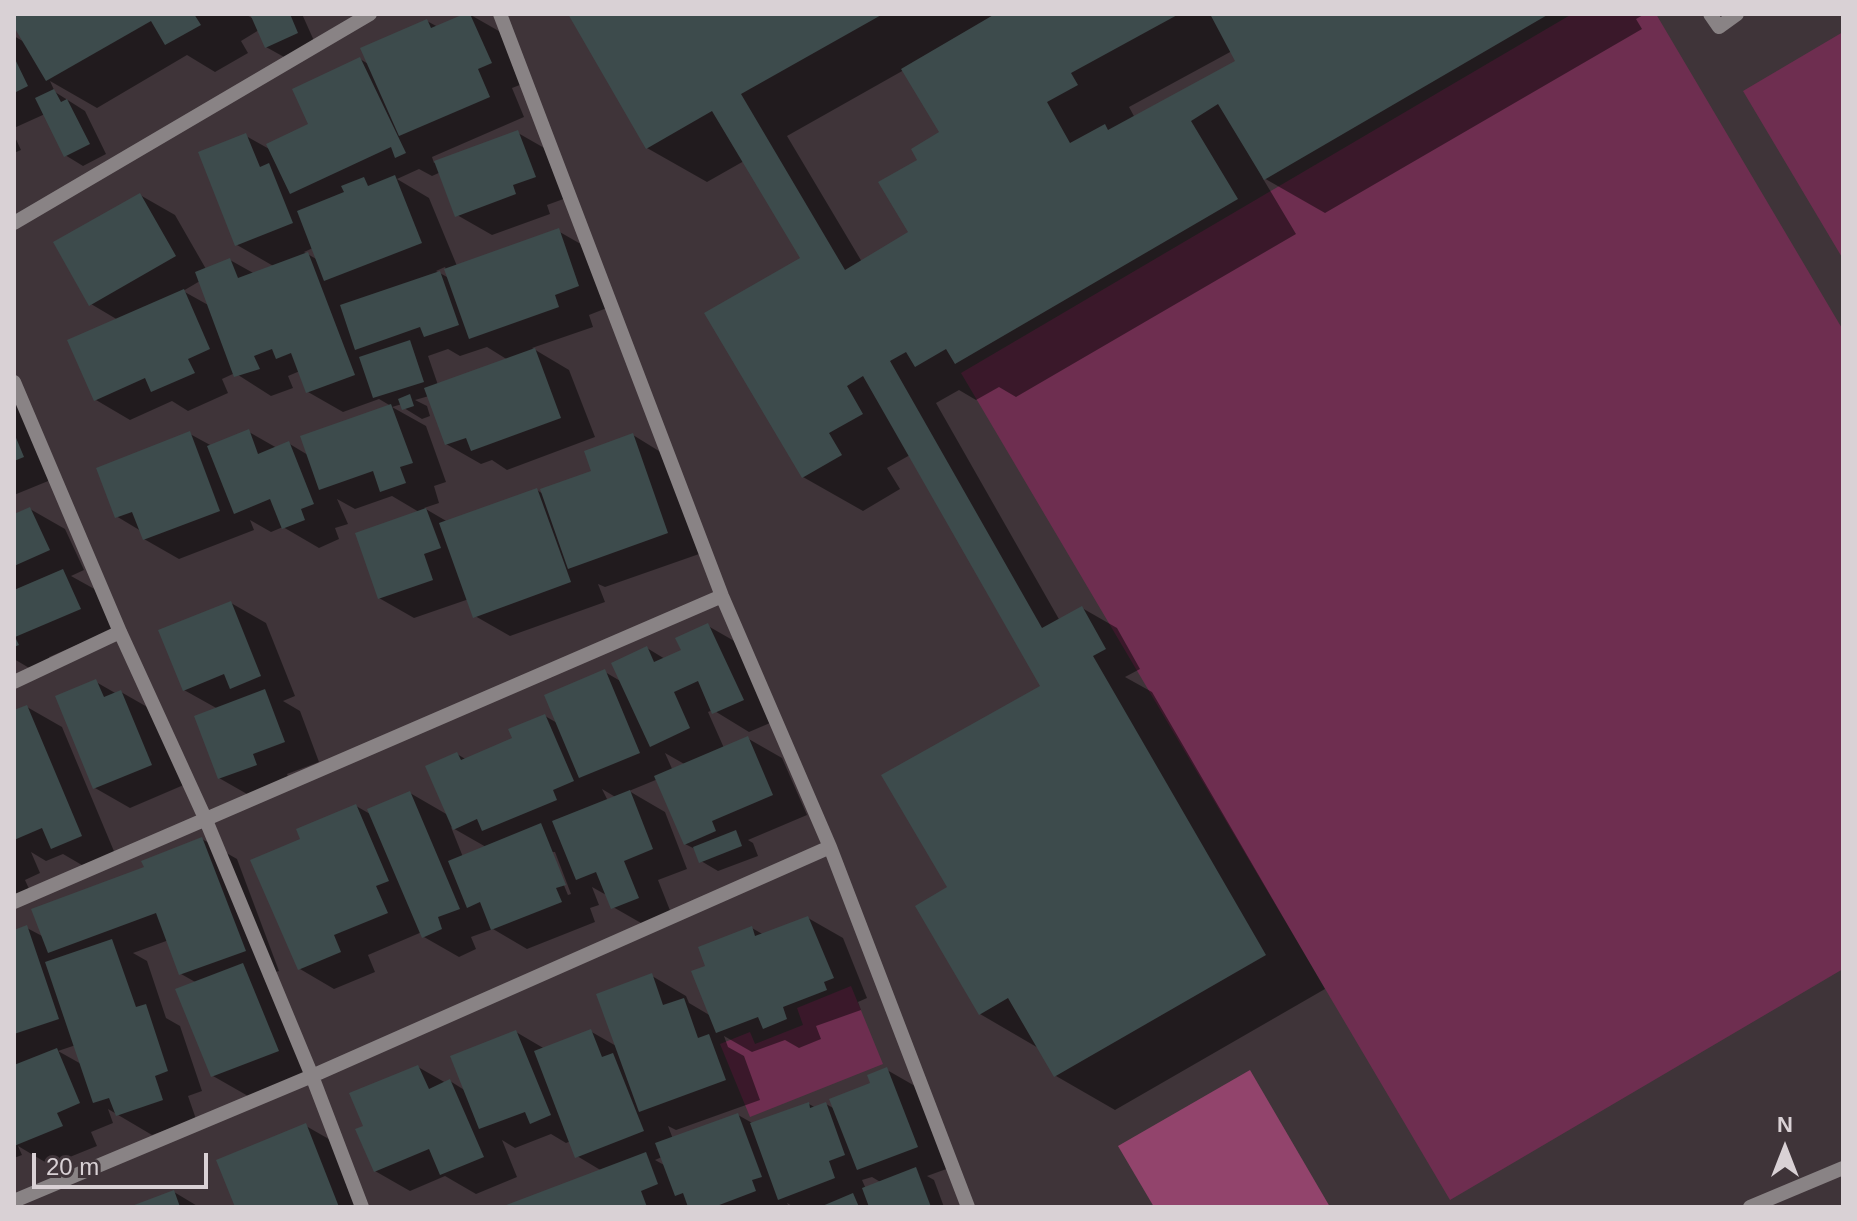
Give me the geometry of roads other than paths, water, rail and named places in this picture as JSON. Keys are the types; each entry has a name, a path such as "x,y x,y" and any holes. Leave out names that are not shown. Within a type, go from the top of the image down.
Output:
{"street":[{"path":"14,223 370,14"},
{"path":"500,14 722,596 830,847 968,1207"},
{"path":"1710,14 1719,27 1737,14"},
{"path":"14,382 120,632 205,818 312,1076 362,1207"},
{"path":"14,902 722,596"},
{"path":"14,682 120,632"},
{"path":"14,1201 312,1076 830,847"},
{"path":"1750,1207 1843,1168"}]}
